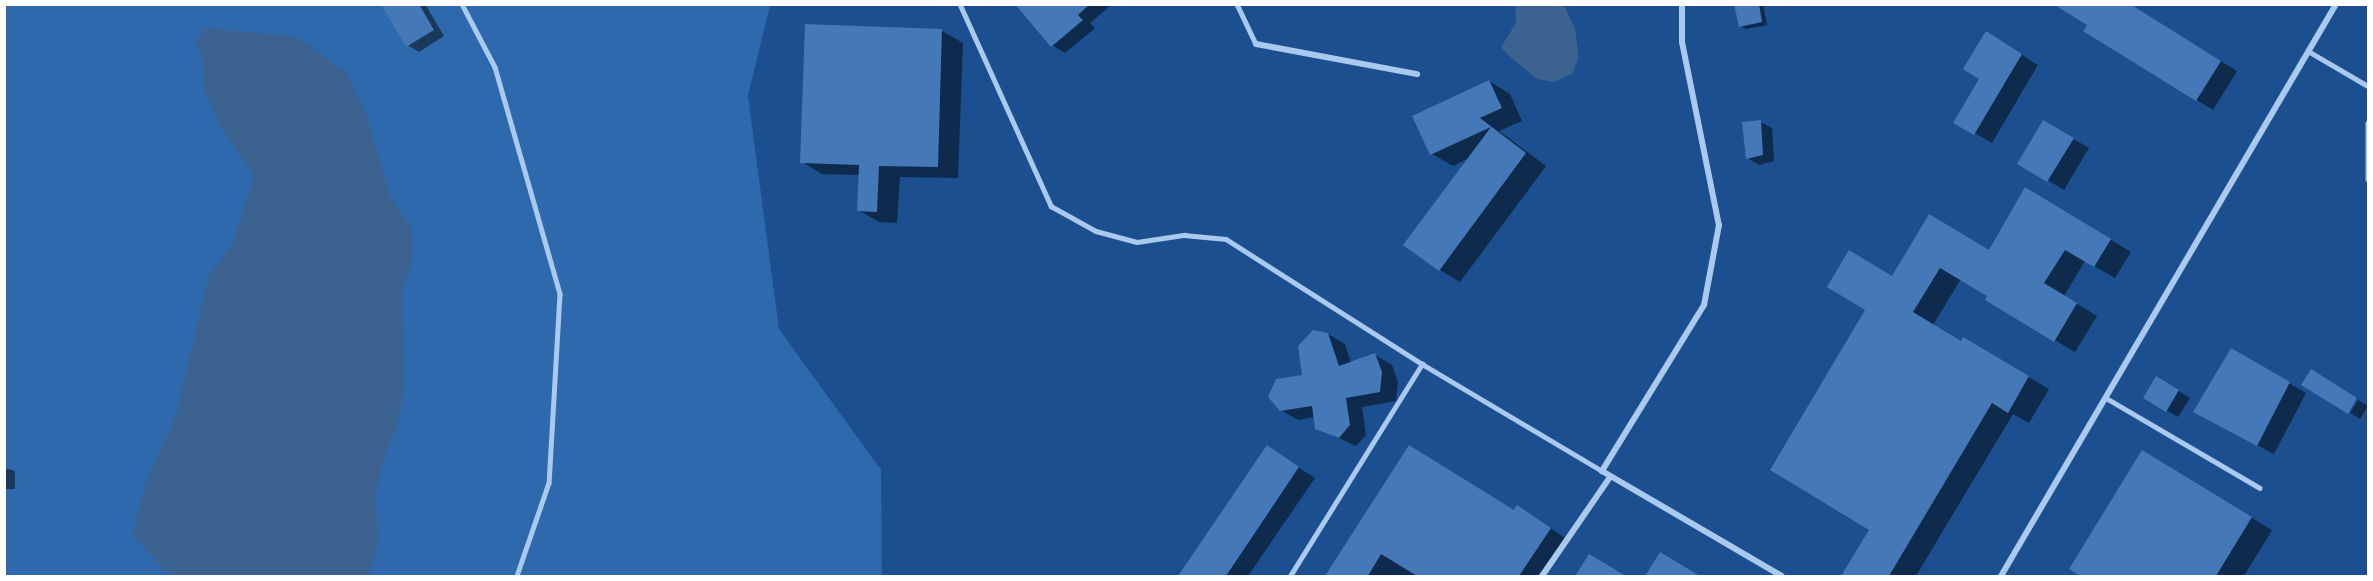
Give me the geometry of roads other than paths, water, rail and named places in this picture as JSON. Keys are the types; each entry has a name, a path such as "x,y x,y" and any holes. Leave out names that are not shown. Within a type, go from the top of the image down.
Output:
{"street":[{"path":"1682,4 1682,42 1719,225 1704,305 1602,471 1778,575"},
{"path":"2001,576 2336,4"},
{"path":"1256,44 1417,74"},
{"path":"1542,576 1610,477"}],"lane":[{"path":"462,4 495,67 560,294 549,483 518,576"},
{"path":"960,4 1051,206 1095,231 1137,242 1184,236 1226,239 1422,364 1602,471"},
{"path":"1237,4 1256,44"},
{"path":"2308,51 2368,86"},
{"path":"2368,123 2368,178"},
{"path":"1290,576 1422,364"},
{"path":"2106,398 2260,488"}]}
